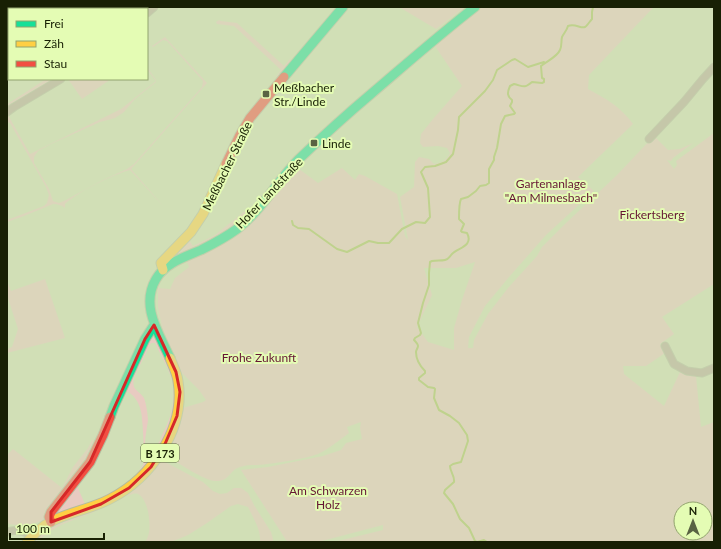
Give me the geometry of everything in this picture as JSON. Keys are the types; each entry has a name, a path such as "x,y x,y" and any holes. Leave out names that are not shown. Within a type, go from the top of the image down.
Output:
{"main road":[{"name":"Meßbacher Straße","path":"163,270 160,263 190,232 203,214 228,159 250,118 343,7"},
{"name":"Hofer Landstraße","path":"30,539 51,522 101,504 129,488 151,467 172,430 180,403 178,377 154,325 150,308 151,289 154,282 163,270 184,257 217,242 247,221 294,165 349,113 436,38 475,7"},
{"path":"51,522 51,512 90,462 145,338 154,325"}],"street":[{"path":"649,139 714,67"},
{"path":"7,112 59,80"},
{"path":"666,346 674,364 687,371 702,373 714,368"},
{"path":"7,532 20,530 26,532 30,539"}],"highlighted area":[{"path":"154,325 176,372 180,392 177,416 165,444 151,467 129,488 101,504 51,522 51,512 90,462 145,339"}],"green space":[{"path":"399,7 465,7 436,29"},
{"path":"479,7 654,7 589,75 588,89 618,108 633,124 578,177 594,191 546,235 485,306 469,337 468,348 473,348 474,340 488,314 508,288 537,256 542,247 617,175 654,136 668,150 680,149 693,143 671,161 667,160 674,169 677,165 676,161 714,133 714,284 662,317 674,334 660,344 665,353 646,366 623,366 624,374 664,406 680,372 696,376 701,427 714,422 714,542 334,542 383,530 383,525 318,542 288,542 241,470 268,467 323,456 341,450 346,443 362,439 360,428 361,422 347,427 349,433 318,454 264,465 243,466 236,469 224,480 220,481 204,478 169,458 166,449 183,408 206,400 199,390 180,371 164,336 158,307 158,288 170,289 175,278 189,267 187,262 233,236 254,220 284,186 295,166 318,183 342,168 355,180 359,174 365,176 397,194 405,236 408,240 400,197 414,187 415,162 419,157 429,159 434,164 437,164 446,159 450,153 447,148 438,146 423,147 420,143 421,134 462,86 435,46","holes":["475,262 454,328 454,350 428,342 417,327 432,295 424,268 456,268"]},
{"path":"219,20 237,23 284,66 290,59 291,61 278,77 276,77 281,70 234,26 217,24 216,22"},
{"path":"165,37 207,83 131,169 164,207 130,170 87,189 65,204 65,208 53,204 7,222 7,220 44,206 47,203 49,195 10,123 7,122 7,115 30,154 121,109 156,81 135,99 124,112 115,118 100,122 38,151 34,157 34,163 49,189 53,201 59,203 66,200 134,164 202,87 203,81 167,41 163,40 153,47 152,46"},
{"path":"148,68 156,80 148,70"},
{"path":"44,80 53,80 17,102 9,105 7,108 9,103"},
{"path":"69,80 110,80 82,99"},
{"path":"245,211 250,213 217,238 166,260 188,239 193,246 215,235"},
{"path":"45,279 65,338 7,353 7,349 12,347 18,329 7,295 7,281 11,291"},
{"path":"151,338 156,338 171,370 176,402 167,434 147,466 120,490 55,517 55,509 77,486 85,504 125,484 143,465 144,443 141,410 135,397 124,390","holes":["151,343 155,343 171,377 174,391 173,406 169,420 155,449 151,454 148,454 145,447 148,420 146,406 144,398 134,387 133,382"]},
{"path":"92,440 98,442 95,449 44,519 36,523 18,525 9,524 7,521 7,455 13,449 62,488 73,467 88,448"},
{"path":"162,461 203,482 213,491 220,494 227,493 234,488 241,488 248,493 271,532 273,542 260,542 258,528 248,507 238,504 231,506 188,535 171,542 145,542 148,537 150,525 146,505 143,498 138,494 132,494 96,511 63,524 34,542 31,542 44,530 94,510"}],"waterway":[{"path":"487,542 484,540 477,542 475,541 469,528 460,519 453,504 444,493 445,490 454,482 450,466 461,462 468,441 467,435 459,423 439,410 434,398 435,389 428,387 419,380 425,371 420,365 416,355 418,345 414,340 421,333 418,323 429,285 430,262 447,259 467,244 469,237 467,233 461,231 464,224 459,219 460,201 461,199 468,197 480,186 489,183 489,169 494,160 501,124 505,116 515,113 510,106 512,100 508,96 510,86 514,84 525,86 532,82 544,82 544,79 542,78 541,66 559,52 562,37 568,26 587,26 592,19 593,7"},
{"path":"292,221 293,225 298,228 309,229 337,249 347,252 369,241 389,243 402,229 416,222 425,223 430,217 428,188 421,172 425,167 435,166 446,162 453,154 459,117 485,91 493,80 497,70 512,60 515,59 528,67 544,62"}],"traffic: fast":[{"path":"284,77 343,7"},
{"path":"170,358 150,309 152,289 160,273 176,261 224,238 237,229 254,213 291,168 316,143 409,61 475,7"},
{"path":"110,417 145,339 154,325"}],"traffic: slow":[{"path":"163,270 161,263 191,232 203,214 226,164"},
{"path":"27,542 50,522 103,502 125,490 152,465 171,434 177,417 179,399 178,381 170,358"}],"traffic: jam":[{"path":"226,164 250,118 284,77"},
{"path":"51,522 49,517 51,512 90,462 110,417"}],"place":[{"name":"Meßbacher Str./Linde","path":"266,94"},
{"name":"Linde","path":"314,143"}],"park label":[{"name":"Gartenanlage \"Am Milmesbach\"","path":"551,190"},
{"name":"Fickertsberg","path":"652,214"},
{"name":"Frohe Zukunft","path":"259,357"},
{"name":"Am Schwarzen Holz","path":"328,497"}]}
